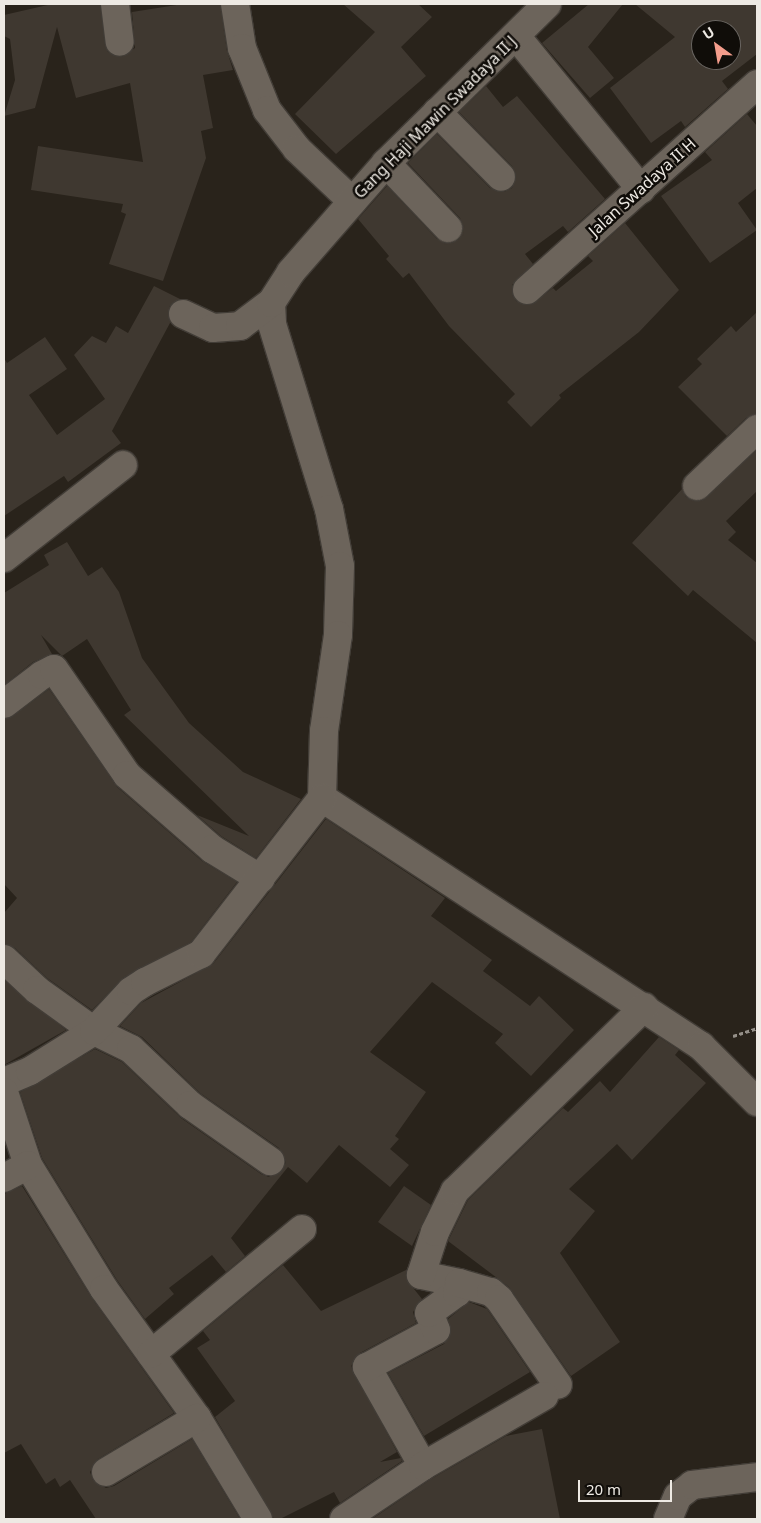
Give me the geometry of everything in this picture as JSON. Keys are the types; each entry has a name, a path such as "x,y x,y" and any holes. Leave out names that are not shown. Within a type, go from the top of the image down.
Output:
{"street":[{"path":"115,4 120,42"},
{"path":"235,4 242,48 267,110 297,149 352,201"},
{"name":"Gang Haji Mawin Swadaya II J","path":"271,303 291,272 386,163 547,4"},
{"path":"516,36 641,188"},
{"name":"Jalan Swadaya II H","path":"528,290 757,84"},
{"path":"437,112 501,177"},
{"path":"386,163 448,228"},
{"path":"183,314 213,328 240,326 271,303"},
{"path":"4,1082 30,1071 94,1031 131,991 155,975 201,954 322,798 324,731 338,635 340,566 329,509 272,324 271,303"},
{"path":"697,486 757,429"},
{"path":"4,558 123,465"},
{"path":"4,704 42,675 54,670 126,775 212,849 261,879"},
{"path":"322,798 701,1046 757,1102"},
{"path":"4,959 36,990 94,1031 130,1049 190,1105 270,1161"},
{"path":"344,1519 423,1466 551,1391 499,1299 490,1292 421,1275 435,1232 454,1191 644,1007"},
{"path":"4,1092 28,1164 104,1289 197,1418 258,1519"},
{"path":"4,1178 28,1164"},
{"path":"151,1354 302,1229"},
{"path":"423,1466 367,1367 436,1330 429,1313 457,1293 459,1283"},
{"path":"106,1472 197,1418"},
{"path":"668,1519 678,1496 692,1485 757,1477"}],"building":[{"path":"52,4 100,4 105,45 108,52 122,57 135,48 132,12 183,4 220,4 227,51 233,70 203,75 213,128 201,131 206,158 163,281 109,264 126,214 121,212 123,204 31,190 38,146 143,162 130,83 76,98 57,27 35,108 4,116 15,80 10,39 4,36 4,15"},
{"path":"343,4 418,4 432,17 401,47 426,76 336,154 295,114 375,32"},
{"path":"589,4 623,4 588,47 614,78 590,98 542,43"},
{"path":"635,4 757,4 757,54 741,66 741,20 691,20 691,70 736,70 722,81 728,89 685,127 681,121 651,143 610,88 675,37"},
{"path":"486,86 503,107 517,96 605,199 568,232 563,226 525,254 533,264 512,285 516,301 531,305 553,288 556,291 593,261 588,256 625,223 679,290 639,332 559,395 561,398 531,427 507,402 515,394 449,326 409,273 403,278 386,259 389,256 358,219 387,186 437,239 451,243 459,239 463,225 460,218 408,163 437,134 490,188 504,192 512,188 516,174 512,166 459,112"},
{"path":"747,114 757,126 757,188 738,203 757,230 710,263 661,196 712,160 705,152"},
{"path":"154,286 180,299 169,307 170,323 112,431 121,443 68,482 64,476 4,516 4,358 7,363 45,337 67,369 29,395 57,435 105,399 74,355 92,336 106,343 116,326 128,333"},
{"path":"757,312 757,414 746,418 727,436 678,387 702,364 697,359 731,326 736,332"},
{"path":"757,450 757,491 726,521 736,532 728,540 757,563 757,643 693,590 688,596 632,543 682,489 686,497 701,501"},
{"path":"67,542 88,576 102,567 119,592 142,658 189,723 243,772 301,799 256,858 221,836 197,815 249,836 124,715 131,710 87,639 62,656 41,635 52,654 33,662 4,685 4,593 49,565 44,555"},
{"path":"49,689 117,787 202,861 237,882 191,942 123,978 92,1010 47,978 15,948 4,944 4,913 17,898 4,884 4,719 13,716"},
{"path":"326,819 445,898 431,916 492,960 483,971 530,1006 539,996 574,1030 531,1076 495,1043 503,1034 432,982 370,1052 426,1092 395,1136 399,1139 390,1149 409,1165 390,1187 339,1145 307,1183 288,1167 231,1238 245,1256 226,1272 212,1255 169,1288 174,1294 145,1319 117,1280 42,1158 20,1092 95,1049 122,1062 181,1118 261,1174 269,1177 282,1170 286,1162 279,1148 200,1093 142,1037 120,1026 141,1003 213,964"},
{"path":"4,980 66,1030 4,1065"},
{"path":"659,1037 679,1050 675,1055 706,1083 632,1160 617,1144 569,1189 595,1211 560,1253 620,1342 571,1376 509,1287 448,1241 468,1200 563,1108 568,1112 600,1081 610,1092"},
{"path":"22,1186 91,1297 174,1413 98,1459 90,1472 93,1480 106,1488 114,1486 192,1439 240,1519 96,1519 70,1480 60,1487 55,1478 46,1484 21,1444 4,1453 4,1194"},
{"path":"404,1186 431,1205 412,1246 378,1222"},
{"path":"283,1265 321,1311 406,1270 406,1279 422,1299 413,1312 416,1323 360,1353 351,1366 397,1452 380,1462 401,1458 402,1461 340,1503 334,1492 280,1519 274,1519 215,1417 235,1401 197,1348 210,1340 203,1331"},
{"path":"469,1302 487,1309 530,1372 424,1436 388,1373 444,1344 451,1332 448,1319"},
{"path":"542,1429 560,1519 372,1519 431,1479 506,1436"}]}
